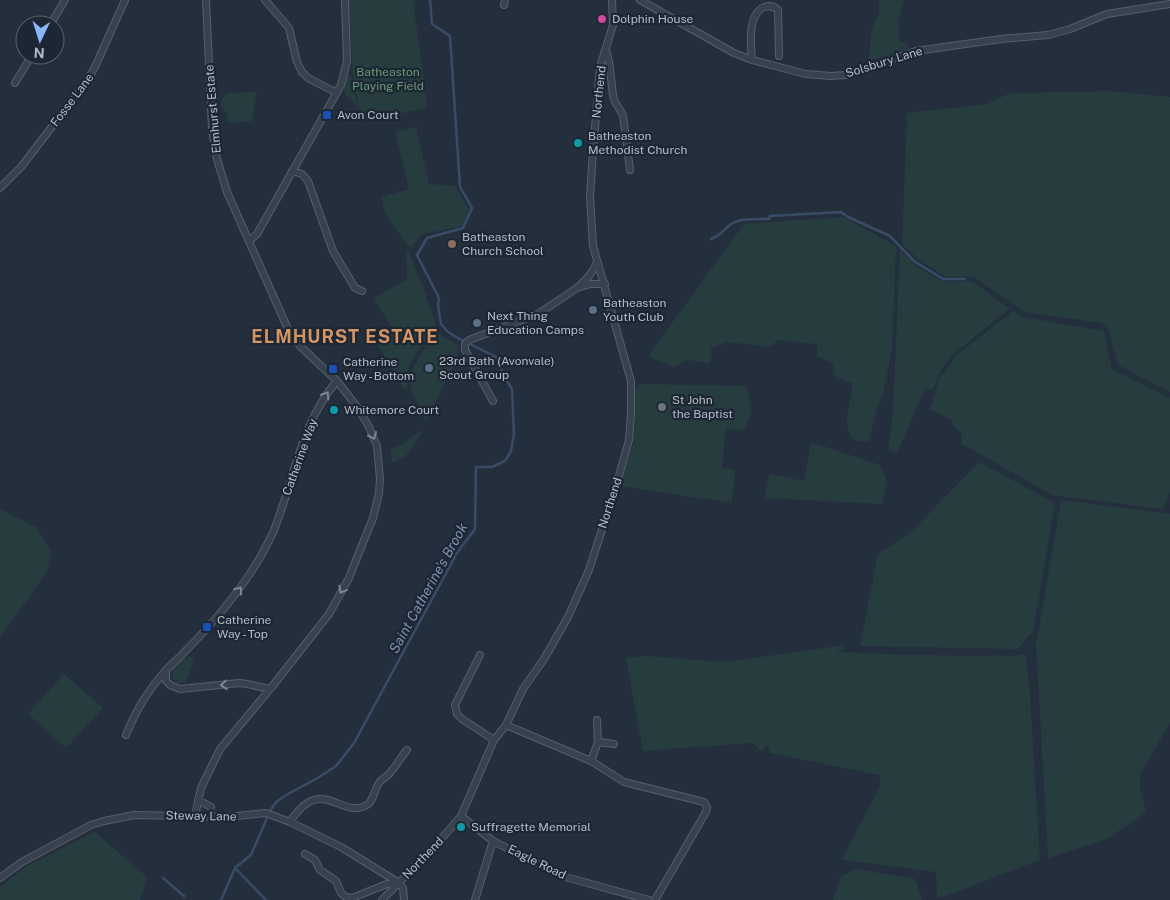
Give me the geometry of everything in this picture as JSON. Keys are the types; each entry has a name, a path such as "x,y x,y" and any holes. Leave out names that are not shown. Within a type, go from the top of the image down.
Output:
{"street":[{"path":"56,15 65,0"},
{"name":"Fosse Lane","path":"0,188 21,167 85,84 95,67 125,0"},
{"name":"Elmhurst Estate","path":"206,0 212,129 217,159 226,192 288,329 300,346 337,380"},
{"path":"264,0 289,28 297,62 302,72 308,78 337,93"},
{"path":"249,241 258,234 337,93 347,60 345,0"},
{"name":"Northend","path":"382,900 443,838 461,816 494,740 506,725 523,689 544,659 565,623 589,570 629,440 631,381 597,261 591,231 590,197 600,67 613,25 612,0"},
{"name":"Solsbury Lane","path":"640,0 734,53 752,60 806,74 846,75 916,51 1001,39 1048,35 1070,29 1107,14 1170,4"},
{"path":"752,60 753,22 756,13 762,8 769,6 774,6 778,10 778,56"},
{"path":"606,49 613,95 615,102 624,115 630,170"},
{"path":"15,83 26,65"},
{"path":"292,171 302,174 308,181 333,251 356,288 362,291"},
{"path":"493,401 465,350 467,342 538,314 577,288 595,269 597,261"},
{"path":"577,288 590,284 604,284"},
{"path":"195,816 198,800 207,774 220,749 329,614 348,578 369,528 379,493 380,479 377,446 358,408 337,380"},
{"name":"Catherine Way","path":"126,735 134,715 146,694 166,670 198,639 251,574 274,532 310,425 327,392 337,380"},
{"path":"480,655 455,705 457,714 462,719 494,740"},
{"path":"166,670 166,682 180,689 239,683 271,688"},
{"path":"591,762 598,742 597,720"},
{"path":"506,725 591,762 624,782 704,802 707,807 706,812 655,900"},
{"path":"598,742 614,744"},
{"path":"290,822 297,811 315,800 331,800 356,808 370,803 378,784 387,776 407,750"},
{"path":"198,800 211,807"},
{"name":"Steway Lane","path":"0,878 22,862 96,823 134,814 227,818 266,813 290,822 341,847 399,884"},
{"name":"Eagle Road","path":"461,816 493,840 562,876 649,900"},
{"path":"475,900 493,840"},
{"path":"305,854 315,860 320,870 336,881 341,893 346,896 352,898 387,884 399,884 403,888 404,900"}],"green space":[{"name":"Batheaston Playing Field","path":"348,0 413,0 427,108 362,121 353,76"},
{"path":"879,0 904,0 898,21 900,41 907,44 909,48 869,61 871,30 879,14"},
{"path":"347,76 351,76 359,112 355,103 345,95 344,88"},
{"path":"1110,91 1170,97 1170,392 1118,365 1108,329 1102,323 1024,312 974,277 944,276 918,259 902,244 907,113 987,104 1010,93"},
{"path":"257,92 252,121 228,123 226,112 220,104 226,93"},
{"path":"416,127 429,184 455,186 469,209 463,226 423,234 411,248 385,213 382,197 409,189 395,132"},
{"path":"843,217 896,246 892,349 883,395 877,409 869,441 858,441 848,431 847,415 853,384 835,376 833,364 817,356 817,344 778,340 770,347 727,342 711,348 712,358 709,363 687,360 673,367 648,356 744,224"},
{"path":"406,250 422,284 437,327 432,329 409,366 407,388 404,389 376,342 394,332 374,298 407,279"},
{"path":"900,250 920,268 937,279 947,282 967,281 975,283 1009,309 952,355 942,368 933,389 925,389 897,453 888,450 893,410"},
{"path":"1013,311 1023,317 1104,331 1112,369 1170,398 1170,492 1163,509 1052,495 962,444 961,432 954,427 952,420 930,409 939,379 957,355"},
{"path":"435,331 459,346 455,363 426,422 410,388 413,368"},
{"name":"St John the Baptist","path":"642,384 745,386 752,414 742,430 726,429 722,467 735,470 732,503 620,486 633,444 635,388"},
{"path":"421,430 422,433 405,457 392,463 390,449 401,445"},
{"path":"811,442 880,465 887,481 882,504 765,498 769,474 804,481"},
{"path":"979,462 1053,502 1054,510 1033,632 1017,649 860,646 878,554 910,533"},
{"path":"1061,500 1170,514 1170,723 1140,774 1140,788 1146,812 1107,839 1048,858 1036,645"},
{"path":"0,509 36,527 51,552 47,572 0,637"},
{"path":"845,645 828,667 841,652 908,655 1013,656 1025,654 1029,679 1040,860 937,899 936,872 842,860 881,784 879,775 770,753 767,745 761,752 753,743 643,751 626,658 645,656 726,662"},
{"path":"188,655 194,659 186,683 177,683 173,679 172,669"},
{"path":"64,674 103,708 66,748 28,714"},
{"path":"95,832 147,877 140,900 0,900 0,887 25,867"},
{"path":"856,869 915,879 922,900 833,900 841,876"}],"waterway":[{"name":"Saint Catherine's Brook","path":"221,900 235,868 251,855 270,811 276,802 336,766 354,743 457,553 475,529 476,467 492,467 505,461 511,451 514,434 512,389 502,373 496,357 458,338 448,332 441,324 438,305 439,298 417,255 427,238 463,228 472,208 460,187 450,36 432,24 430,0"},
{"path":"711,239 727,227 743,220 769,219 770,216 841,212 890,236 914,261 943,279 965,279"},
{"path":"235,868 266,900"},
{"path":"163,878 184,896"}],"place":[{"name":"Dolphin House","path":"602,19"},
{"name":"Avon Court","path":"327,115"},
{"name":"Batheaston Methodist Church","path":"578,143"},
{"name":"Batheaston Church School","path":"452,244"},
{"name":"Batheaston Youth Club","path":"593,310"},
{"name":"Next Thing Education Camps","path":"477,323"},
{"name":"23rd Bath (Avonvale) Scout Group","path":"429,368"},
{"name":"Catherine Way - Bottom","path":"333,369"},
{"name":"St John the Baptist","path":"662,407"},
{"name":"Whitemore Court","path":"334,410"},
{"name":"Catherine Way - Top","path":"207,627"},
{"name":"Suffragette Memorial","path":"461,827"}],"district":[{"name":"ELMHURST ESTATE","path":"345,337"}]}
